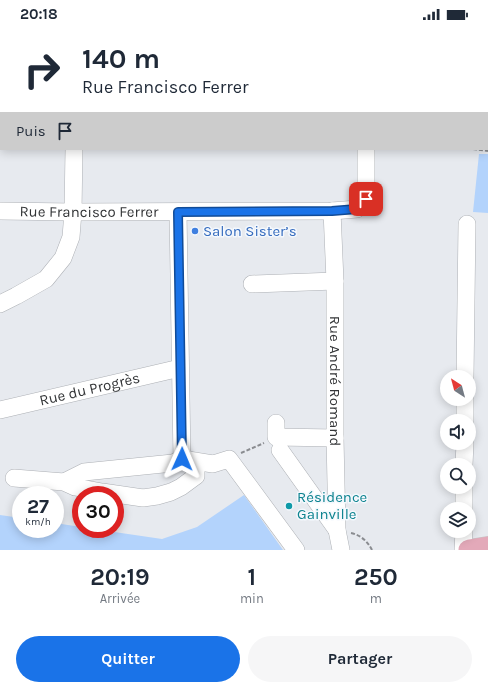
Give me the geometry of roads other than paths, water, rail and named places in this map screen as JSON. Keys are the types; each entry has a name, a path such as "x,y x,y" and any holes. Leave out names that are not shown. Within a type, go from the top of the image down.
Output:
{"main road":[{"path":"469,550 488,547"}],"street":[{"path":"0,304 46,279 63,258 71,237 74,150"},
{"name":"Rue Francisco Ferrer","path":"0,211 178,212 332,211 357,209 366,199 366,150"},
{"name":"Rue André Romand","path":"332,211 335,281 335,438 337,530 341,550"},
{"path":"178,212 182,459"},
{"path":"466,370 467,224"},
{"path":"252,284 335,281"},
{"name":"Rue du Progrès","path":"0,410 180,368"},
{"path":"335,438 277,437 337,530"},
{"path":"64,482 84,472 173,463 182,459 213,464 229,458 296,550"},
{"path":"14,478 64,482 75,487 143,498 157,496 181,487 196,476 196,471 182,459"},
{"path":"463,550 464,538"}],"place":[{"name":"Salon Sister’s","path":"195,231"},
{"name":"Résidence Gainville","path":"289,506"}]}
